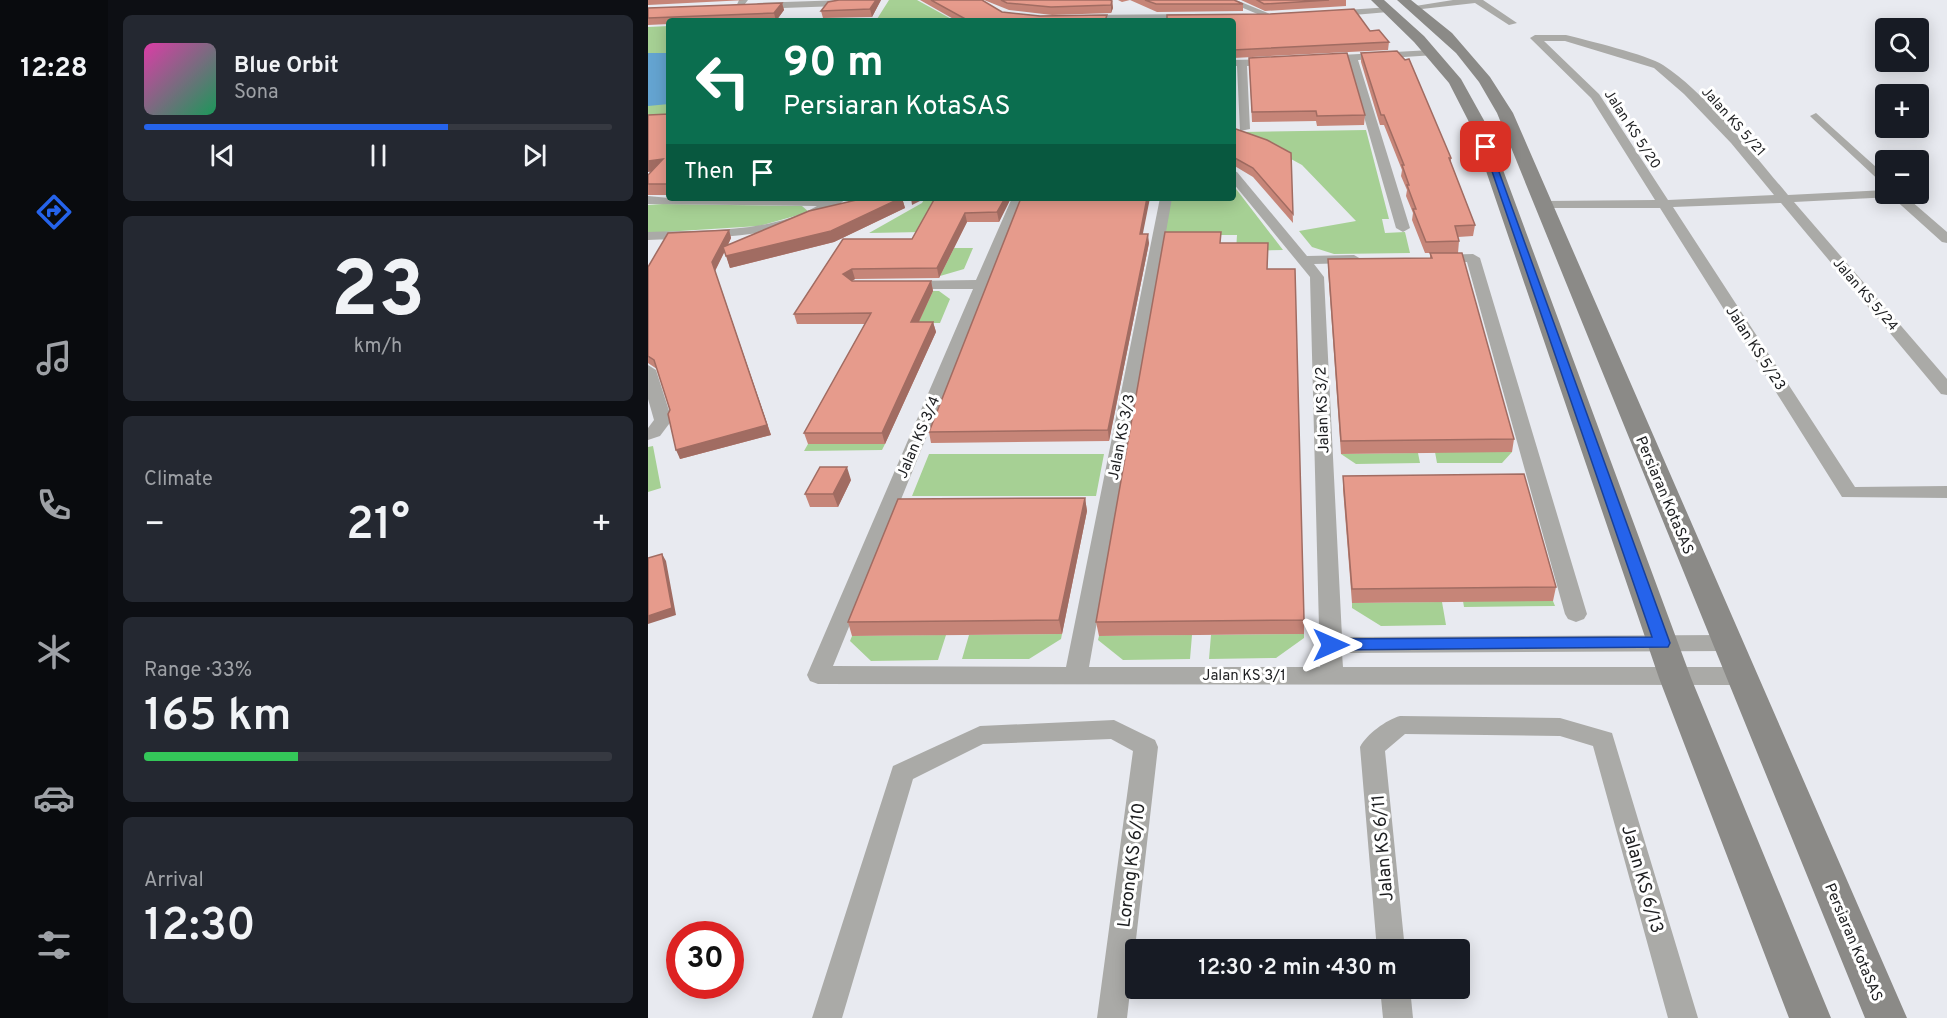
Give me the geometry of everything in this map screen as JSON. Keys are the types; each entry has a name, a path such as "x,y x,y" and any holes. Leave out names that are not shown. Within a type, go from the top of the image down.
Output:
{"street":[{"path":"1228,0 1270,16"},
{"path":"1324,14 1395,4 1477,0 1512,23"},
{"path":"728,7 741,3 840,2"},
{"path":"1395,4 1431,53 1456,82 1478,124 1662,643 1810,1018"},
{"name":"Persiaran KotaSAS","path":"1395,4 1466,56 1495,94 1545,205 1886,1018"},
{"path":"1125,9 1145,18"},
{"path":"1238,17 1281,16"},
{"path":"1071,18 1206,17"},
{"name":"Jalan KS 5/20","path":"1658,66 1566,38 1535,38 1595,96 1625,140 1662,204"},
{"path":"1311,60 1431,53"},
{"path":"1352,57 1403,228"},
{"path":"1244,129 1238,63 1289,61"},
{"name":"Jalan KS 5/21","path":"1658,66 1688,92 1735,141 1784,200"},
{"path":"1815,116 1875,173"},
{"name":"Jalan KS 3/2","path":"1236,179 1317,277 1332,675"},
{"path":"1545,205 1662,204 1875,195"},
{"path":"648,200 666,200"},
{"name":"Jalan KS 5/24","path":"1784,200 1947,390"},
{"path":"648,236 767,228 808,216 835,201"},
{"name":"Jalan KS 3/4","path":"818,675 1017,201"},
{"name":"Jalan KS 3/3","path":"1076,675 1165,201"},
{"name":"Jalan KS 5/23","path":"1662,204 1849,493 1947,492"},
{"path":"1908,204 1944,234"},
{"path":"1428,259 1473,258 1576,614"},
{"path":"1305,260 1372,259"},
{"path":"890,285 982,284"},
{"path":"648,370 663,420 654,432 648,435"},
{"path":"1331,645 1727,643"},
{"name":"Jalan KS 3/1","path":"818,675 1675,678 1741,676"},
{"name":"Jalan KS 6/13","path":"1372,747 1400,724 1560,727 1603,740 1683,1018"},
{"name":"Lorong KS 6/10","path":"827,1018 902,773 980,735 1114,729 1146,747 1112,1018"},
{"name":"Jalan KS 6/11","path":"1372,747 1390,939"},
{"path":"1396,999 1398,1018"}],"green space":[{"path":"889,0 917,0 950,18 878,18"},
{"path":"666,26 666,120 648,121 648,27"},
{"path":"1366,130 1389,219 1382,219 1385,233 1405,232 1410,253 1334,254 1312,247 1299,231 1356,221 1302,165 1242,132"},
{"path":"1236,189 1283,250 1236,251 1237,235 1164,235 1170,201 1236,201"},
{"path":"923,201 938,201 922,232 869,233"},
{"path":"648,205 802,206 809,212 759,226 648,233"},
{"path":"954,248 973,248 964,269 940,276"},
{"path":"933,291 939,291 950,299 940,323 918,323"},
{"path":"808,444 885,444 882,450 804,451"},
{"path":"653,446 661,488 648,492 648,447"},
{"path":"1435,452 1512,452 1502,463 1437,463"},
{"path":"1418,453 1420,463 1356,464 1341,454"},
{"path":"929,454 1104,454 1096,496 912,496"},
{"path":"1463,601 1553,601 1555,606 1464,607"},
{"path":"1442,602 1446,625 1381,626 1352,608 1352,603"},
{"path":"1062,634 1061,639 1029,659 962,659 969,635"},
{"path":"1304,634 1304,638 1276,658 1209,659 1211,635"},
{"path":"946,635 938,660 871,661 850,641 852,636"},
{"path":"1192,635 1190,659 1123,660 1098,640 1099,636"}],"water":[{"path":"648,53 666,53 666,104 648,106"}],"building":[{"path":"876,0 870,9 821,11 828,2"},
{"path":"931,0 982,0 1002,12 1040,16 1107,15 1106,18 964,18"},
{"path":"1001,0 1112,1 1111,5 1051,7 1007,3"},
{"path":"1145,0 1234,0 1243,4 1156,4"},
{"path":"1257,0 1329,0 1264,4"},
{"path":"782,3 774,13 648,18 648,8"},
{"path":"1354,9 1370,31 1379,30 1389,42 1236,50 1236,18 1167,18 1167,15 1270,14"},
{"path":"1397,51 1405,60 1409,59 1451,158 1449,158 1475,225 1455,226 1459,241 1426,242 1413,209 1416,209 1407,185 1409,185 1402,165 1404,165 1384,115 1381,115 1361,53"},
{"path":"1347,53 1365,115 1317,116 1316,111 1252,112 1249,58"},
{"path":"666,114 666,184 648,184 648,175 663,159 648,161 648,115"},
{"path":"1236,129 1267,140 1291,153 1293,214 1253,168 1236,159"},
{"path":"852,201 895,201 831,231 726,256 723,247 809,211"},
{"path":"933,201 1003,201 997,212 965,213 937,268 852,269 843,274 852,281 931,281 911,322 933,322 882,433 804,433 871,313 794,314 843,239 912,239"},
{"path":"1020,201 1146,201 1140,234 1148,234 1108,430 929,432"},
{"path":"729,230 712,262 767,425 676,450 668,414 670,410 654,360 648,356 648,267 668,233"},
{"path":"1165,232 1221,232 1220,243 1268,243 1267,269 1295,269 1304,620 1096,622"},
{"path":"1430,253 1462,253 1514,439 1341,441 1328,259 1432,258"},
{"path":"820,467 847,467 833,494 805,494"},
{"path":"1524,474 1556,587 1352,589 1343,476"},
{"path":"1085,498 1059,620 848,622 898,499"},
{"path":"662,554 672,608 648,616 648,558"}],"route":[{"path":"1331,645 1662,643 1486,147"}]}
